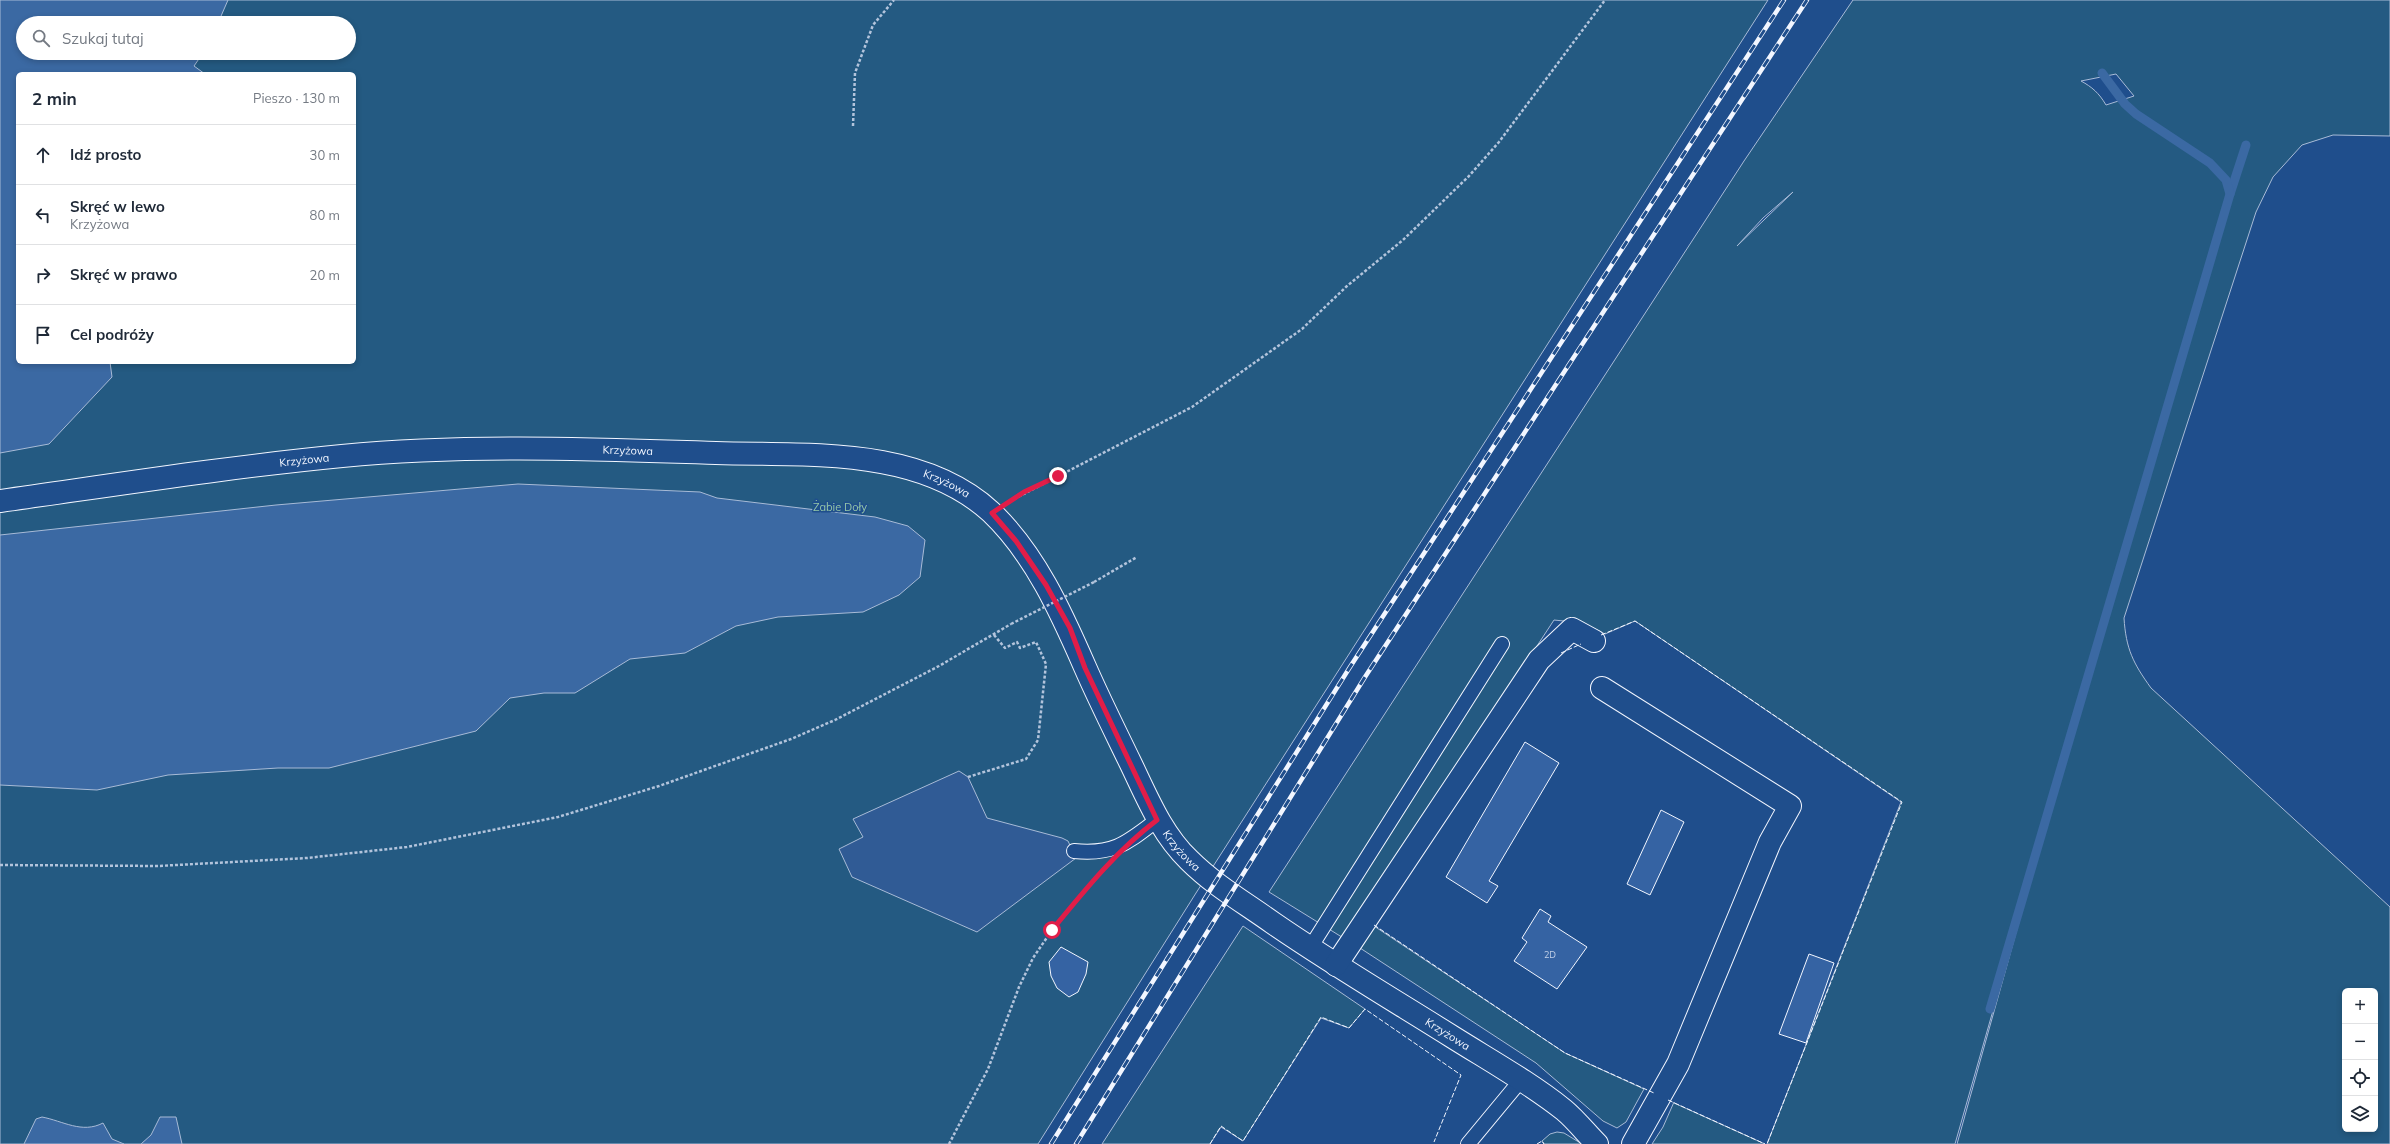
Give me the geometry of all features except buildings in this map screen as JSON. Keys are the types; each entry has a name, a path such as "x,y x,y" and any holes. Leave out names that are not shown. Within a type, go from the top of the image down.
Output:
{"street":[{"name":"Krzyżowa","path":"0,501 344,456 482,448 596,449 801,456 878,461 912,468 938,477 971,497 992,513 1016,541 1046,585 1070,628 1085,668 1157,820 1170,840 1198,869 1336,965 1521,1080 1565,1111 1598,1144"},
{"path":"1336,965 1539,660 1572,630 1594,641"},
{"path":"1602,688 1790,806 1770,842 1678,1064 1633,1144"}],"lane":[{"path":"1310,948 1502,644"},
{"path":"1074,851 1094,853 1110,851 1133,838 1157,820"},
{"path":"1468,1144 1521,1080"}],"path":[{"path":"853,126 855,73 873,25 894,0"},
{"path":"992,513 1024,492 1192,407 1302,329 1347,286 1403,240 1469,176 1499,142 1605,0"},
{"path":"0,865 158,866 307,858 407,847 558,817 659,786 792,739 835,720 939,666 1011,624 1094,582 1138,557"},
{"path":"968,777 1026,759 1038,740 1046,664 1036,642 1020,648 1017,642 1005,648 994,635"},
{"path":"949,1144 988,1069 1019,987 1033,958 1052,930 1102,870"}],"green space":[{"name":"Żabie Doły","path":"0,0 1768,0 1196,893 1038,1144 0,1144"},
{"path":"1853,0 2390,0 2390,136 2333,135 2302,145 2273,177 2256,212 2124,618 2129,647 2135,663 2151,688 2390,907 2390,1144 1957,1144 2062,768 1955,1144 1767,1144 1901,802 1635,621 1605,634 1583,623 1554,620 1345,939 1269,892 1744,161","holes":["2116,74 2134,96 2106,105 2095,91 2081,81","1793,192 1737,246 1763,218"]},
{"path":"1243,926 1365,1009 1349,1028 1321,1018 1243,1141 1221,1127 1210,1144 1102,1144"},
{"path":"1374,926 1565,1053 1644,1089 1626,1122 1617,1128 1603,1121 1536,1063 1360,948"},
{"path":"1674,1102 1765,1144 1652,1144 1663,1127"},
{"path":"1557,1132 1564,1133 1582,1144 1544,1144 1542,1141 1550,1134"}],"shaded area":[{"path":"0,0 228,0 221,16 16,16 16,60 198,60 194,66 202,72 16,72 16,364 110,364 112,377 49,444 0,453"},
{"path":"518,484 700,492 717,498 875,517 908,526 925,540 920,577 899,595 863,612 778,617 736,626 685,653 630,659 575,693 544,693 510,698 476,731 329,768 278,768 168,775 97,790 0,785 0,535 276,505"},
{"path":"959,771 968,777 987,818 1062,838 1068,841 1076,858 977,932 852,877 839,849 863,837 853,819"},
{"path":"42,1117 80,1127 95,1126 103,1123 112,1139 124,1144 24,1144 36,1119"},
{"path":"160,1117 176,1117 182,1144 141,1144 151,1135"}],"waterway":[{"path":"1990,1009 2230,194 2226,180 2210,163 2136,114 2125,104 2102,73"},
{"path":"2230,194 2246,145"}],"railway":[{"path":"1051,1144 1350,667 1784,0"},
{"path":"1076,1144 1365,677 1807,0"}],"fence":[{"path":"1601,635 1635,621 1902,802 1767,1144"},
{"path":"1561,653 1581,644"},
{"path":"1374,925 1565,1053 1654,1093"},
{"path":"1210,1144 1221,1126 1243,1141 1321,1017 1349,1028 1365,1009 1461,1075 1434,1142"},
{"path":"1668,1100 1765,1144"},
{"path":"1537,1144 1542,1141 1544,1144"}],"route":[{"path":"1052,930 1097,875 1133,838 1157,820 1085,668 1070,628 1046,585 1016,541 992,513 1024,492 1058,476"}]}
